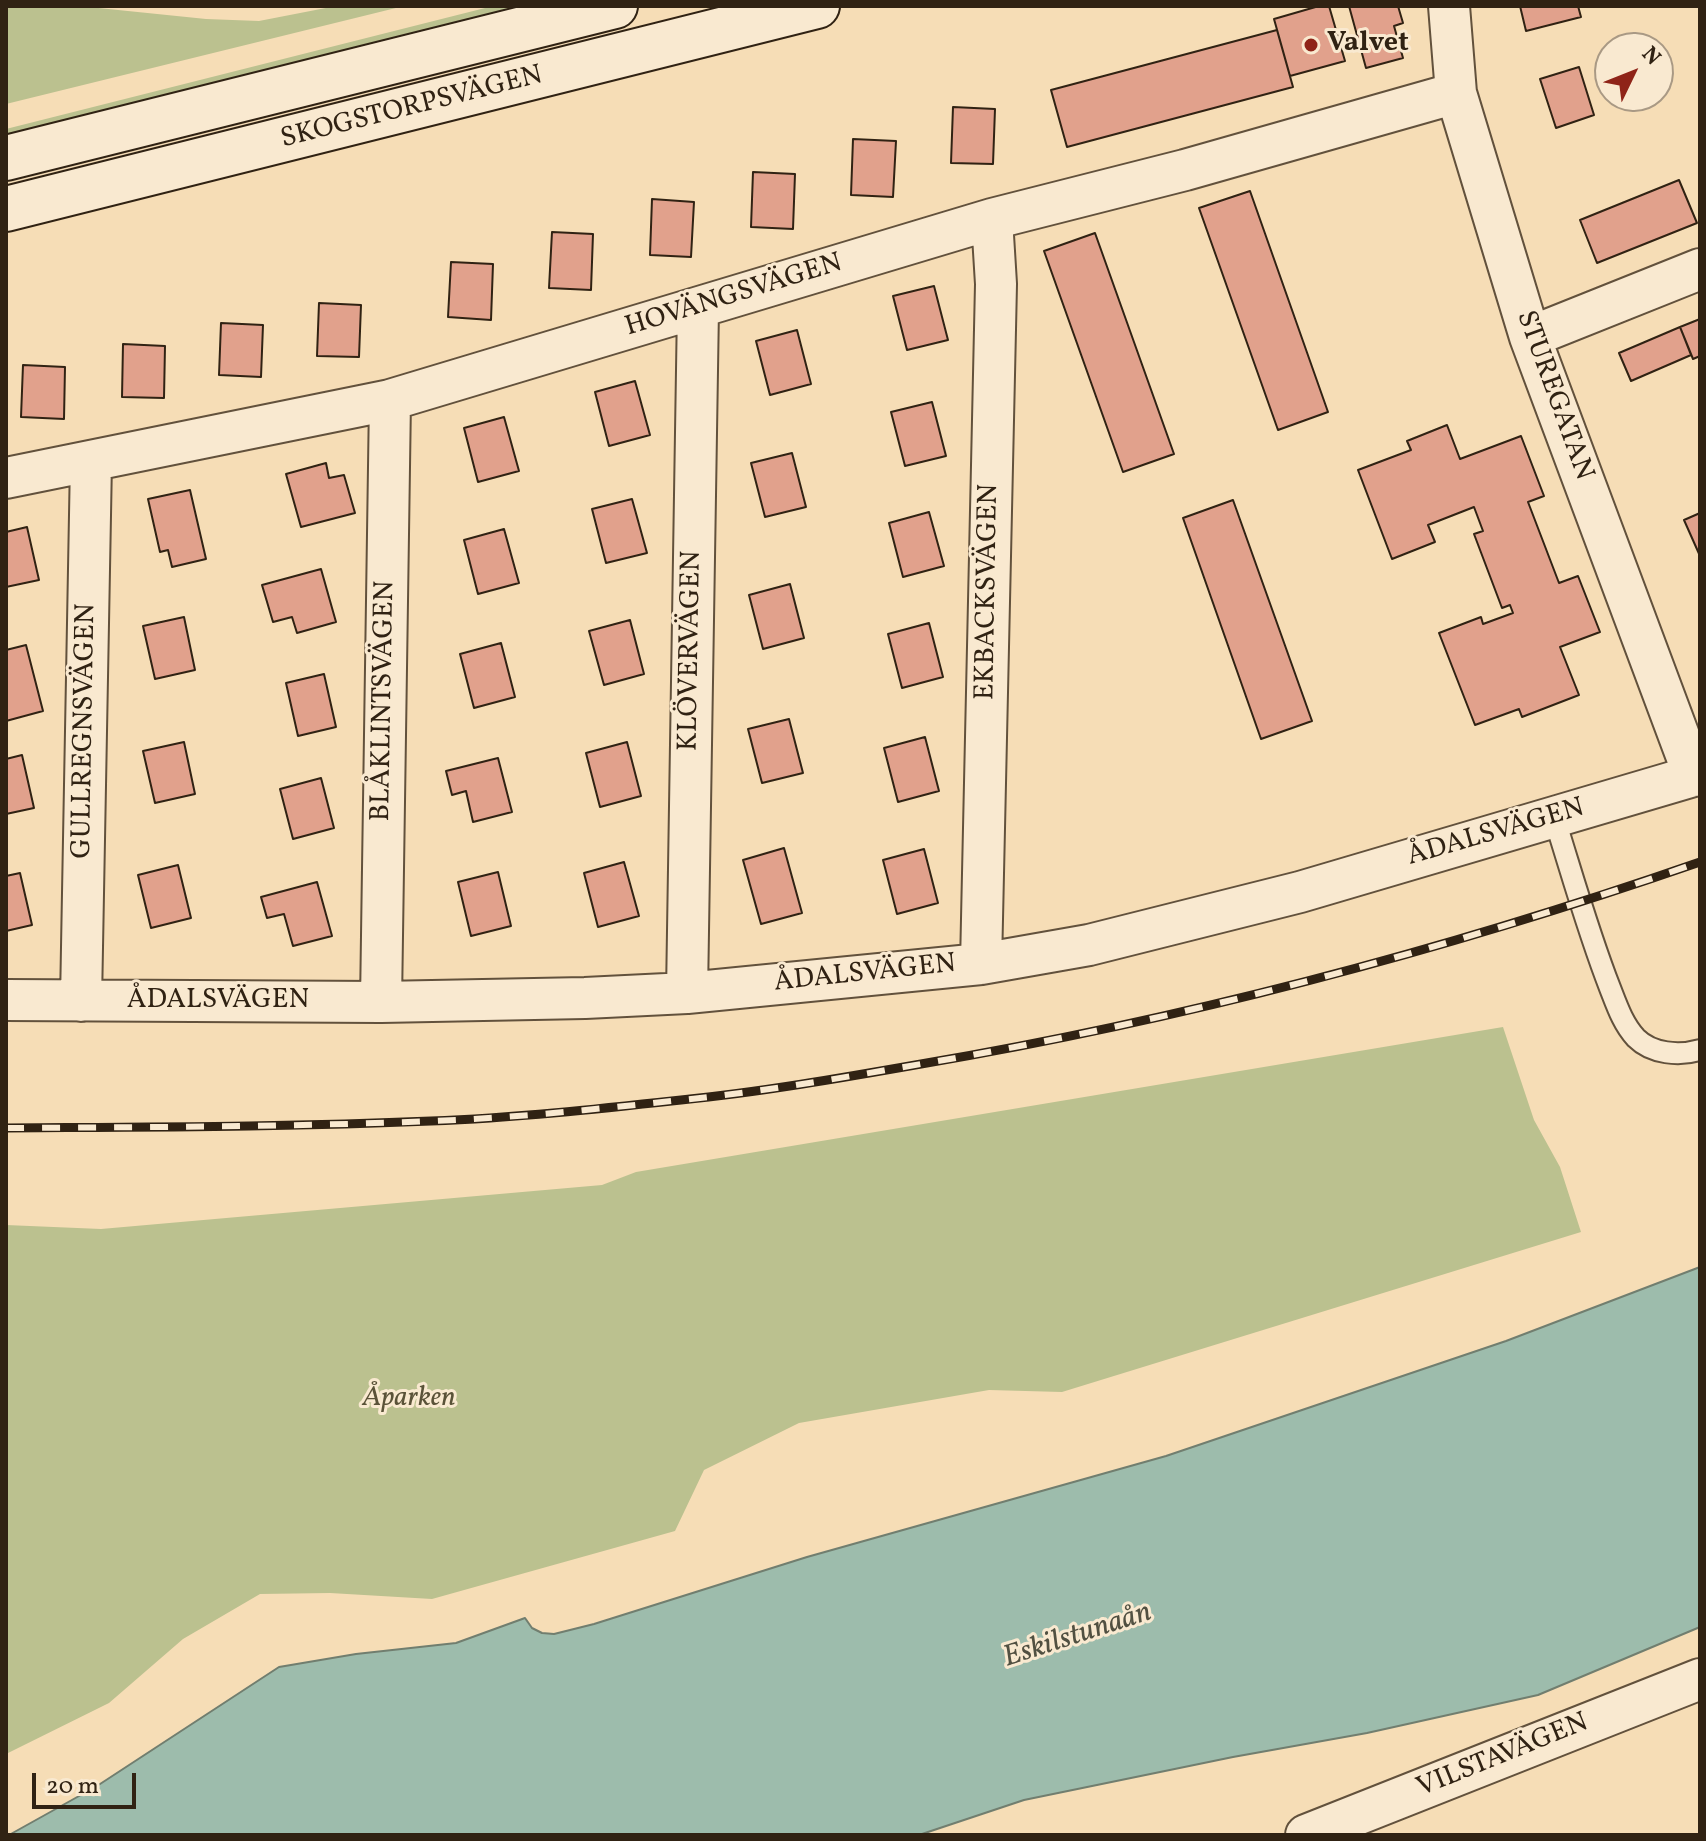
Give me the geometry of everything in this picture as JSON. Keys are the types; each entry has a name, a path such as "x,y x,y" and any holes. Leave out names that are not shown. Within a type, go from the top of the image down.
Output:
{"main road":[{"name":"SKOGSTORPSVÄGEN","path":"6,158 615,6"},
{"name":"SKOGSTORPSVÄGEN","path":"6,209 817,6"}],"street":[{"name":"STUREGATAN","path":"1449,6 1456,93 1530,337 1697,775"},
{"name":"HOVÄNGSVÄGEN","path":"6,478 390,400 992,219 1185,170 1456,93"},
{"name":"EKBACKSVÄGEN","path":"981,964 996,284 992,219"},
{"path":"1530,337 1700,269"},
{"name":"KLÖVERVÄGEN","path":"687,993 698,308"},
{"name":"BLÅKLINTSVÄGEN","path":"381,1002 390,400"},
{"name":"GULLREGNSVÄGEN","path":"81,1001 91,461"},
{"name":"ÅDALSVÄGEN","path":"6,1000 381,1002 585,998 687,993 981,964 1089,945 1300,892 1697,775"},
{"name":"VILSTAVÄGEN","path":"1306,1835 1700,1679"}],"lane":[{"path":"1554,817 1597,955 1623,1020 1638,1040 1663,1052 1687,1054 1700,1050"}],"green space":[{"path":"6,6 79,6 206,19 259,21 336,6 404,6 6,104"},
{"path":"493,6 528,6 6,137 6,129"},
{"name":"Åparken","path":"1503,1027 1534,1120 1560,1167 1581,1232 1062,1392 989,1390 799,1423 704,1470 675,1531 432,1599 330,1593 260,1594 183,1639 109,1703 6,1754 6,1225 101,1229 602,1185 636,1172"}],"water":[{"name":"Eskilstunaån","path":"1700,1267 1700,1627 1538,1695 1367,1733 1024,1800 919,1835 9,1835 97,1786 279,1667 356,1654 456,1643 525,1618 532,1628 542,1633 554,1634 594,1624 807,1557 1166,1456 1506,1341"}],"building":[{"name":"Valvet","path":"1329,6 1345,61 1290,76 1274,19"},
{"path":"1349,6 1398,6 1403,23 1394,26 1403,58 1366,68"},
{"path":"1520,6 1578,6 1581,17 1526,31"},
{"path":"1277,30 1293,87 1067,147 1051,90"},
{"path":"1579,67 1594,115 1556,128 1540,79"},
{"path":"953,107 995,109 993,164 951,163"},
{"path":"853,139 896,141 893,197 851,195"},
{"path":"753,172 795,174 793,229 751,227"},
{"path":"1679,180 1697,223 1597,263 1580,220"},
{"path":"1250,191 1328,412 1278,430 1199,208"},
{"path":"652,199 694,202 691,257 650,255"},
{"path":"552,232 593,234 591,290 549,288"},
{"path":"1095,233 1174,454 1123,472 1044,251"},
{"path":"451,262 493,264 491,320 448,317"},
{"path":"934,286 948,340 907,350 893,296"},
{"path":"319,303 361,305 359,357 317,356"},
{"path":"1700,319 1700,356 1693,359 1680,327"},
{"path":"221,323 263,325 261,377 219,375"},
{"path":"1680,327 1691,355 1631,381 1619,353"},
{"path":"797,330 811,384 770,395 756,341"},
{"path":"123,344 165,346 164,398 122,397"},
{"path":"23,365 65,367 64,419 21,417"},
{"path":"635,381 650,435 609,446 595,392"},
{"path":"932,402 946,456 905,466 891,412"},
{"path":"504,417 519,471 478,482 464,428"},
{"path":"1447,425 1460,459 1521,436 1544,496 1528,502 1559,583 1578,576 1600,632 1560,647 1579,695 1522,717 1519,709 1475,725 1439,633 1481,617 1483,624 1513,613 1510,605 1502,608 1474,534 1483,531 1474,507 1428,525 1435,542 1392,559 1358,470 1411,450 1407,441"},
{"path":"792,453 806,507 765,517 751,463"},
{"path":"326,463 329,478 344,475 355,513 301,527 286,474"},
{"path":"190,490 206,559 172,567 168,550 160,552 148,499"},
{"path":"632,499 647,553 606,563 592,509"},
{"path":"1233,500 1312,721 1261,739 1183,518"},
{"path":"929,512 944,566 903,577 889,523"},
{"path":"1700,513 1700,556 1684,520"},
{"path":"27,527 39,580 6,587 6,532"},
{"path":"504,529 519,583 478,594 464,540"},
{"path":"321,569 336,622 297,633 292,617 273,622 262,585"},
{"path":"790,584 804,638 763,649 749,595"},
{"path":"184,617 195,670 155,679 143,626"},
{"path":"630,620 644,674 604,685 589,631"},
{"path":"929,623 943,677 902,688 888,634"},
{"path":"501,643 515,697 474,708 460,654"},
{"path":"26,645 43,711 6,721 6,650"},
{"path":"324,674 336,727 298,736 286,683"},
{"path":"789,719 803,773 762,783 748,729"},
{"path":"925,737 939,791 898,802 884,748"},
{"path":"184,742 195,794 155,803 143,751"},
{"path":"627,742 641,796 600,807 586,753"},
{"path":"22,755 34,808 6,814 6,759"},
{"path":"498,758 512,812 473,822 466,791 452,795 446,771"},
{"path":"321,778 334,828 293,839 280,789"},
{"path":"784,848 802,913 761,924 743,860"},
{"path":"924,849 938,903 897,914 883,860"},
{"path":"624,862 639,916 598,927 584,873"},
{"path":"178,865 191,918 151,928 138,875"},
{"path":"498,872 511,926 471,936 458,882"},
{"path":"20,873 32,925 6,931 6,876"},
{"path":"317,882 332,936 293,946 284,914 267,918 261,897"}],"railway":[{"path":"6,1128 272,1126 462,1120 619,1107 801,1084 1020,1046 1217,1004 1412,953 1700,862"}],"place":[{"name":"Valvet","path":"1311,45"}]}
